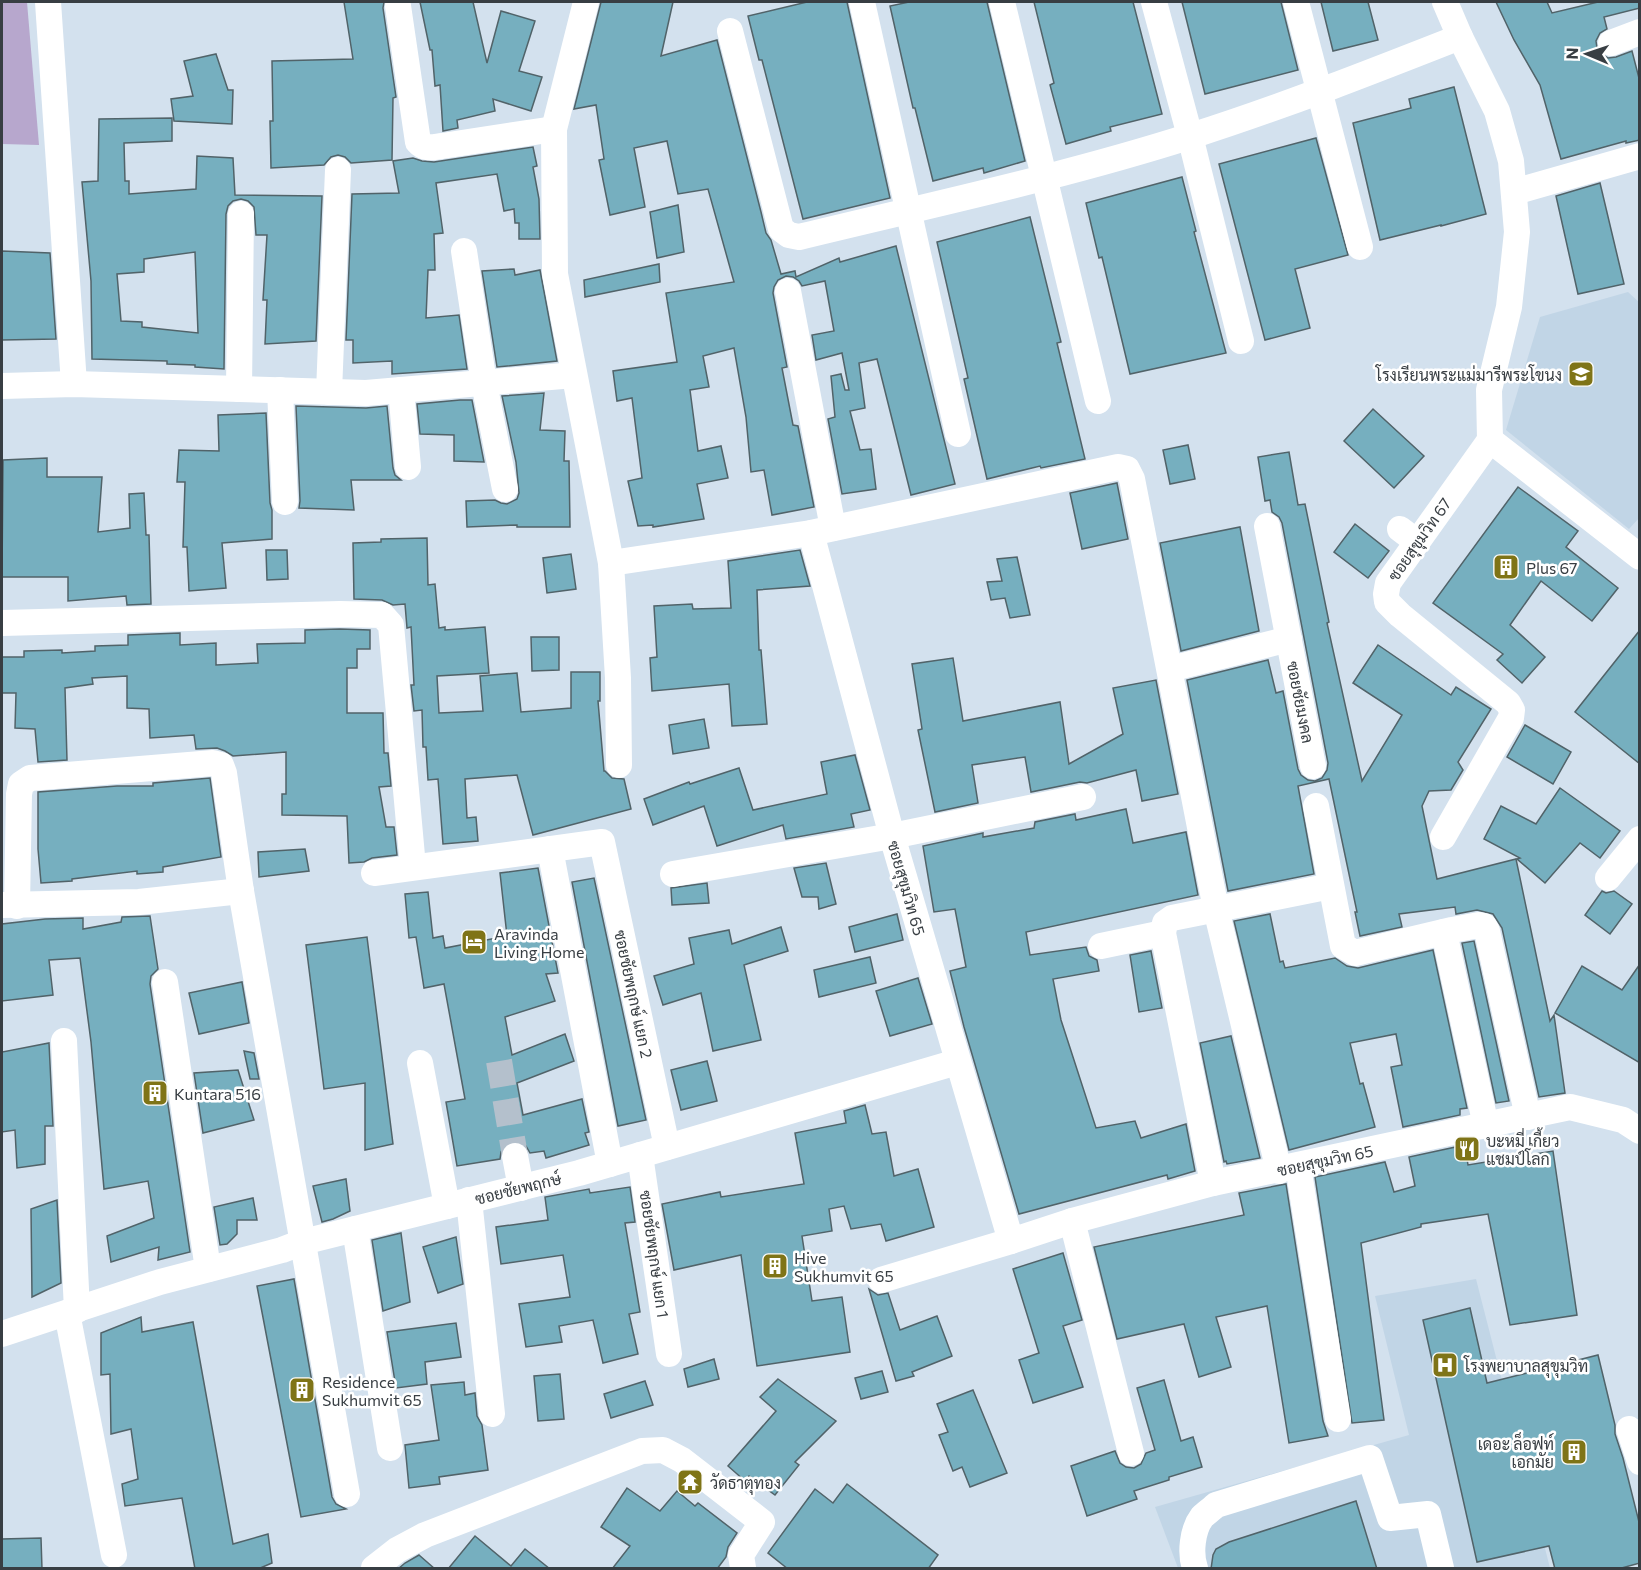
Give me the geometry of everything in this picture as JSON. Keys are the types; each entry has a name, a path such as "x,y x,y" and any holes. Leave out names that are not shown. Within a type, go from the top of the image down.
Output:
{"street":[{"path":"48,2 74,384"},
{"path":"586,2 554,129 555,274 611,562 618,678 619,765"},
{"path":"862,2 958,434"},
{"path":"1002,2 1098,401"},
{"path":"1154,2 1241,340"},
{"path":"1296,2 1360,247"},
{"path":"1445,2 1497,111 1511,161 1517,232 1509,307 1489,390 1490,440 1640,557"},
{"path":"398,6 418,142 422,146 426,148 554,129"},
{"path":"730,31 781,229 789,235 799,237 1046,178 1190,136 1319,93 1460,37"},
{"path":"1611,43 1640,32"},
{"path":"1514,192 1640,156"},
{"path":"329,392 338,170"},
{"path":"239,389 241,214"},
{"path":"464,251 484,383 505,489"},
{"name":"ซอยสุขุมวิท 65","path":"788,291 822,531 892,836 1011,1241"},
{"path":"2,386 74,384 366,393 574,375"},
{"path":"280,390 285,502"},
{"path":"401,390 408,467"},
{"name":"ซอยสุขุมวิท 67","path":"1443,837 1512,714 1508,703 1503,698 1400,615 1387,602 1386,594 1388,583 1408,536 1490,440"},
{"path":"611,562 822,531 1119,467 1126,469 1132,479 1216,909 1288,1168 1338,1419"},
{"name":"ซอยชัยมงคล","path":"1267,526 1313,766"},
{"path":"2,623 382,615 391,625 413,867"},
{"name":"ซอยชัยมงคล","path":"1170,669 1289,639"},
{"path":"241,891 139,902 9,906 21,784 30,778 213,763 221,765 347,1494"},
{"path":"673,874 892,836 1083,797"},
{"path":"1316,806 1343,946 1348,950 1355,953 1444,932 1484,926 1528,1117"},
{"path":"1608,878 1640,839"},
{"name":"ซอยชัยพฤกษ์ แยก 2","path":"550,849 602,842 667,1147"},
{"path":"374,873 550,849 610,1164"},
{"path":"1214,1183 1163,933 1165,924 1172,918 1331,886"},
{"path":"1444,932 1486,1126"},
{"path":"1101,946 1163,933"},
{"path":"165,982 208,1269"},
{"path":"64,1041 72,1311 114,1555"},
{"name":"ซอยชัยพฤกษ์","path":"72,1311 160,1282 282,1250 303,1242 610,1164 957,1062"},
{"path":"420,1063 458,1203 492,1414"},
{"name":"ซอยสุขุมวิท 65","path":"881,1280 1072,1221 1214,1183 1570,1107 1623,1120 1640,1131"},
{"name":"ซอยชัยพฤกษ์ แยก 1","path":"640,1155 669,1354"},
{"path":"515,1156 520,1188"},
{"path":"1072,1221 1131,1453"},
{"path":"355,1229 390,1448"},
{"path":"2,1334 72,1311"},
{"path":"1629,1429 1640,1462"},
{"path":"374,1569 397,1550 425,1535 642,1451 663,1450 682,1460 762,1522 741,1555 744,1569"},
{"path":"1195,1569 1193,1547 1195,1532 1202,1518 1216,1505 1370,1458 1390,1518 1428,1514 1441,1569"}],"shaded area":[{"path":"2,2 27,2 39,145 2,144"},
{"name":"โรงเรียนพระแม่มารีพระโขนง","path":"1628,292 1640,303 1640,517 1629,529 1506,430 1540,317"},
{"name":"โรงพยาบาลสุขุมวิท","path":"1476,1279 1550,1568 1178,1568 1155,1507 1409,1435 1375,1296"}],"building":[{"path":"344,2 384,2 396,97 393,98 392,160 351,163 345,157 338,155 331,157 324,165 271,168 272,61 353,59"},
{"path":"420,2 473,2 487,63 501,11 535,21 519,71 542,77 531,111 493,99 495,111 457,120 458,128 443,131 440,85 435,86 432,50 430,50"},
{"path":"601,2 673,2 661,56 717,40 766,233 771,240 781,274 795,271 796,277 839,258 840,262 896,246 955,484 911,495 877,359 859,363 865,408 850,411 860,450 871,449 876,489 842,494 828,419 835,417 831,376 841,374 845,390 849,390 842,353 816,360 812,335 834,331 825,281 802,286 793,277 786,276 778,280 773,293 787,367 782,368 793,425 798,426 814,507 772,515 764,470 751,472 746,417 734,348 703,356 709,387 690,390 698,451 721,446 728,478 697,484 704,519 653,527 653,525 638,526 628,481 642,478 632,398 617,401 613,371 677,362 666,293 734,282 708,189 678,194 667,141 634,148 645,207 610,215 599,160 604,159 596,105 574,109"},
{"path":"807,2 847,2 890,198 803,219 762,60 759,60 748,16"},
{"path":"909,2 987,2 1025,161 984,173 983,168 933,181 915,108 913,108 890,6"},
{"path":"1034,2 1133,2 1162,114 1110,127 1111,131 1066,144 1050,85 1054,83"},
{"path":"1182,2 1281,2 1298,70 1205,94"},
{"path":"1321,2 1368,2 1378,40 1333,51"},
{"path":"1496,2 1547,2 1552,13 1598,2 1640,2 1640,8 1604,17 1607,29 1600,33 1596,41 1601,54 1608,58 1632,51 1640,82 1640,140 1626,143 1626,141 1561,159 1540,85 1514,40"},
{"path":"216,54 228,90 233,90 232,124 174,121 171,99 193,96 184,61"},
{"path":"1454,87 1486,214 1380,240 1353,123 1411,108 1409,99"},
{"path":"172,118 172,141 124,143 125,181 129,181 129,194 196,189 197,156 233,158 235,195 322,196 316,341 265,344 267,300 263,300 267,235 256,235 254,207 248,201 241,199 233,201 228,206 226,214 224,369 167,364 167,361 92,359 91,281 82,182 98,181 99,119","holes":["195,252 198,333 142,327 142,322 121,321 117,274 144,272 144,259"]},
{"path":"1316,138 1348,255 1295,269 1310,328 1265,340 1219,164"},
{"path":"533,147 537,166 533,167 539,199 540,239 519,239 519,223 515,223 514,209 504,211 497,174 436,183 443,233 434,234 435,270 428,270 426,318 459,315 467,369 392,374 392,361 353,363 353,340 346,340 352,194 399,193 393,161 413,158 434,162"},
{"path":"1182,177 1226,353 1130,374 1102,257 1099,258 1086,203"},
{"path":"1600,183 1624,284 1578,294 1556,196"},
{"path":"678,205 684,252 657,258 650,212"},
{"path":"1030,217 1061,342 1057,343 1085,459 1041,468 1040,466 987,479 964,379 968,378 937,242"},
{"path":"2,251 50,253 56,339 2,340"},
{"path":"659,264 660,282 585,297 584,280"},
{"path":"514,269 515,275 540,270 557,361 497,367 482,271"},
{"path":"544,393 540,430 565,431 564,461 569,461 570,527 517,527 517,525 467,527 466,501 495,500 507,504 517,499 519,493 516,462 502,396"},
{"path":"472,400 484,462 454,461 454,435 420,434 417,404"},
{"path":"296,406 366,408 387,406 393,468 395,475 401,480 351,480 354,510 299,508"},
{"path":"1373,409 1424,456 1394,488 1344,441"},
{"path":"266,413 272,539 222,543 226,588 189,591 187,547 183,547 185,482 177,482 179,450 219,451 218,415"},
{"path":"1188,445 1195,479 1170,484 1163,450"},
{"path":"1289,452 1298,505 1305,504 1329,622 1327,623 1362,781 1402,715 1353,683 1378,645 1451,695 1456,687 1491,709 1458,762 1463,770 1451,790 1429,791 1422,806 1437,879 1516,859 1550,1021 1554,1015 1565,1093 1539,1097 1502,928 1493,914 1477,910 1456,914 1455,907 1399,914 1402,927 1360,936 1329,779 1298,786 1314,874 1228,891 1187,680 1268,660 1276,693 1283,691 1301,775 1308,780 1315,781 1322,778 1328,763 1282,523 1279,517 1272,512 1270,500 1265,501 1258,457"},
{"path":"47,458 47,477 102,477 98,532 130,528 129,494 144,493 146,535 149,535 151,604 127,605 126,596 68,601 68,577 2,577 3,460"},
{"path":"1117,483 1128,539 1082,549 1070,493"},
{"name":"Plus 67","path":"1518,487 1578,531 1566,547 1618,588 1592,621 1541,581 1510,625 1545,657 1522,683 1497,660 1503,654 1433,603"},
{"path":"1355,524 1389,551 1368,578 1334,552"},
{"path":"1240,527 1259,631 1181,651 1160,543"},
{"path":"427,538 428,585 435,584 439,628 445,627 445,630 485,627 489,673 437,676 439,713 483,711 480,676 517,673 521,712 571,708 571,672 600,672 600,701 598,701 604,771 612,778 624,779 631,809 533,835 517,775 465,779 467,818 476,817 478,841 443,844 438,779 428,780 426,747 423,747 422,710 414,711 411,685 414,685 411,627 407,628 405,604 393,605 382,600 354,599 353,543 381,542 381,539"},
{"path":"266,550 287,550 288,579 267,580"},
{"path":"800,550 810,586 757,590 759,650 761,650 767,724 732,726 729,684 652,691 650,658 657,657 654,606 692,604 693,609 731,608 728,561"},
{"path":"571,554 576,589 547,593 543,558"},
{"path":"1017,557 1030,615 1010,618 1005,598 991,600 987,582 1002,581 997,559"},
{"path":"305,630 370,630 370,649 357,649 357,668 347,668 347,713 383,713 384,753 388,753 391,786 379,787 386,827 394,827 397,855 372,858 364,862 349,863 347,816 282,815 282,794 286,794 286,752 233,756 217,748 196,749 194,735 150,738 149,709 127,708 127,676 92,678 93,684 65,688 67,760 38,762 35,729 15,728 16,693 2,693 2,657 24,657 24,651 62,650 62,653 95,651 95,646 128,645 128,635 180,633 180,645 216,643 216,665 258,663 257,644 305,643"},
{"path":"1640,630 1640,764 1575,712"},
{"path":"531,637 559,637 559,670 532,671"},
{"path":"953,658 963,721 1060,702 1069,764 1123,734 1113,688 1156,680 1178,794 1142,801 1136,770 1087,783 1080,782 1031,792 1025,757 972,765 978,803 935,812 918,730 922,729 912,664"},
{"path":"704,719 709,748 673,754 669,725"},
{"path":"1525,725 1571,752 1553,784 1507,757"},
{"path":"855,755 870,810 851,814 854,827 786,839 783,825 717,846 704,806 653,825 644,799 689,782 690,784 739,768 753,810 827,794 821,762"},
{"path":"210,778 221,857 163,867 163,872 137,874 137,871 72,879 72,881 41,883 38,849 38,792 117,786 153,786 153,783"},
{"path":"1560,788 1620,831 1600,858 1580,843 1545,883 1517,859 1520,858 1484,839 1501,806 1536,824"},
{"path":"1126,809 1133,843 1186,832 1198,895 1026,932 1030,955 1086,947 1089,956 1097,960 1099,971 1053,979 1061,1020 1096,1128 1135,1121 1141,1138 1186,1124 1195,1171 1168,1179 1167,1175 1019,1214 964,1027 950,971 966,967 955,909 934,912 923,846 983,833 983,837 1034,828 1035,822 1075,814 1076,820"},
{"path":"305,849 309,871 259,877 258,852"},
{"path":"826,863 836,904 819,909 818,897 802,897 794,868"},
{"path":"538,868 558,973 546,974 555,1001 505,1017 512,1055 565,1034 574,1061 517,1083 523,1115 582,1099 589,1132 585,1133 589,1145 546,1158 544,1151 530,1153 526,1146 513,1141 505,1145 500,1159 457,1166 446,1102 465,1099 444,984 424,988 416,937 409,938 405,894 428,892 433,938 443,936 445,948 507,936 500,873"},
{"path":"594,878 646,1120 618,1126 572,882"},
{"path":"707,883 709,903 672,905 671,888"},
{"path":"1602,891 1606,893 1614,891 1632,904 1610,934 1585,915"},
{"path":"897,914 903,940 855,952 849,927"},
{"path":"1270,914 1280,962 1283,961 1285,968 1335,958 1347,966 1358,968 1433,950 1467,1108 1460,1109 1460,1115 1403,1127 1391,1067 1402,1065 1396,1034 1350,1043 1360,1084 1363,1083 1375,1127 1289,1150 1234,921"},
{"path":"150,916 158,969 151,976 150,984 190,1252 158,1260 159,1247 111,1262 107,1236 154,1218 148,1181 104,1189 91,1042 80,958 49,960 53,995 2,1001 2,924 45,919 83,918 83,929 121,922 122,917"},
{"path":"781,927 788,951 744,965 761,1040 713,1051 701,993 663,1005 654,976 694,964 689,938 729,930 732,944"},
{"path":"367,937 393,1144 365,1150 365,1083 324,1089 306,945"},
{"path":"1474,941 1509,1101 1496,1103 1462,943"},
{"path":"1151,951 1162,1008 1139,1012 1130,955"},
{"path":"870,957 876,983 819,997 814,970"},
{"path":"1640,964 1640,1063 1555,1013 1582,966 1622,990"},
{"path":"918,978 932,1024 890,1036 876,991"},
{"path":"242,982 249,1023 199,1034 189,993"},
{"path":"1231,1036 1260,1158 1227,1164 1226,1161 1224,1162 1200,1043"},
{"path":"49,1043 53,1126 45,1126 45,1164 17,1168 15,1130 2,1132 2,1052"},
{"path":"244,1051 254,1053 259,1079 250,1079"},
{"path":"707,1061 717,1101 681,1110 671,1070"},
{"path":"238,1070 254,1120 203,1133 194,1073"},
{"path":"865,1105 872,1134 886,1132 894,1176 918,1169 934,1227 886,1241 881,1224 851,1229 844,1206 829,1209 832,1231 802,1236 812,1301 842,1297 850,1352 757,1366 741,1255 674,1270 662,1204 720,1192 721,1197 804,1184 795,1133 846,1123 844,1111"},
{"path":"1465,1145 1468,1165 1553,1151 1577,1315 1510,1325 1488,1214 1421,1224 1421,1227 1361,1243 1384,1420 1352,1423 1315,1177 1385,1162 1394,1192 1415,1186 1409,1157"},
{"path":"346,1179 350,1211 322,1222 313,1186"},
{"path":"1286,1184 1323,1421 1328,1436 1289,1443 1267,1306 1216,1317 1231,1367 1199,1377 1184,1324 1117,1339 1094,1247 1244,1215 1239,1193"},
{"path":"630,1187 635,1222 625,1223 640,1312 629,1314 638,1354 603,1363 593,1320 559,1326 562,1342 526,1347 519,1304 570,1297 563,1255 501,1264 496,1227 548,1220 545,1197 589,1189 590,1193"},
{"path":"253,1198 257,1220 237,1220 237,1234 227,1244 220,1245 214,1207"},
{"path":"57,1200 61,1283 32,1297 31,1209"},
{"path":"401,1233 410,1302 383,1311 372,1240"},
{"path":"456,1237 463,1284 438,1293 423,1247"},
{"path":"1063,1253 1082,1320 1063,1326 1083,1387 1033,1403 1019,1360 1039,1353 1013,1269"},
{"name":"Residence Sukhumvit 65","path":"294,1279 332,1497 336,1504 346,1509 301,1517 257,1286"},
{"path":"869,1289 878,1295 888,1293 900,1330 937,1316 952,1356 912,1372 914,1376 896,1381"},
{"path":"1470,1308 1487,1383 1598,1355 1615,1425 1615,1434 1640,1526 1640,1563 1618,1569 1555,1569 1549,1546 1477,1562 1423,1320"},
{"path":"141,1317 142,1332 193,1322 233,1544 268,1534 272,1563 258,1569 195,1569 182,1498 125,1506 122,1484 138,1479 131,1429 111,1434 110,1374 101,1375 101,1333"},
{"path":"456,1323 461,1357 425,1362 427,1384 396,1388 387,1332"},
{"path":"714,1359 719,1379 688,1387 684,1369"},
{"path":"882,1371 888,1392 861,1399 855,1378"},
{"path":"560,1374 564,1419 538,1421 534,1376"},
{"path":"778,1379 836,1421 795,1462 799,1465 775,1495 749,1476 745,1481 728,1466 776,1411 760,1397"},
{"path":"1164,1380 1181,1441 1193,1437 1202,1467 1134,1491 1137,1499 1087,1516 1071,1466 1115,1451 1120,1463 1126,1467 1134,1468 1141,1464 1146,1453 1155,1450 1137,1388"},
{"path":"645,1381 653,1405 611,1418 604,1394"},
{"path":"464,1382 465,1395 475,1393 477,1416 482,1425 488,1470 439,1477 440,1484 409,1488 405,1445 439,1440 431,1385"},
{"path":"973,1390 1007,1473 970,1487 962,1467 953,1471 939,1435 948,1432 937,1404"},
{"path":"847,1484 938,1555 928,1569 788,1569 768,1553 815,1489 833,1503"},
{"path":"627,1488 660,1511 677,1491 695,1506 698,1503 737,1533 728,1547 726,1557 717,1569 612,1569 630,1546 601,1527"},
{"path":"1356,1501 1377,1569 1211,1569 1216,1549 1229,1542"},
{"path":"475,1536 511,1566 525,1549 550,1569 448,1569"},
{"path":"41,1538 42,1569 2,1569 2,1539"},
{"path":"419,1555 435,1569 398,1569 405,1563"}],"tunnel":[{"path":"499,1061 515,1156"}],"place":[{"name":"โรงเรียนพระแม่มารีพระโขนง","path":"1581,374"},
{"name":"Plus 67","path":"1506,567"},
{"name":"Aravinda Living Home","path":"474,942"},
{"name":"Kuntara 516","path":"155,1093"},
{"name":"บะหมี่ เกี้ยว แชมป์โลก","path":"1467,1149"},
{"name":"Hive Sukhumvit 65","path":"775,1266"},
{"name":"โรงพยาบาลสุขุมวิท","path":"1445,1365"},
{"name":"Residence Sukhumvit 65","path":"302,1390"},
{"name":"เดอะ ล็อฟท์ เอกมัย","path":"1574,1452"},
{"name":"วัดธาตุทอง","path":"690,1482"}]}
